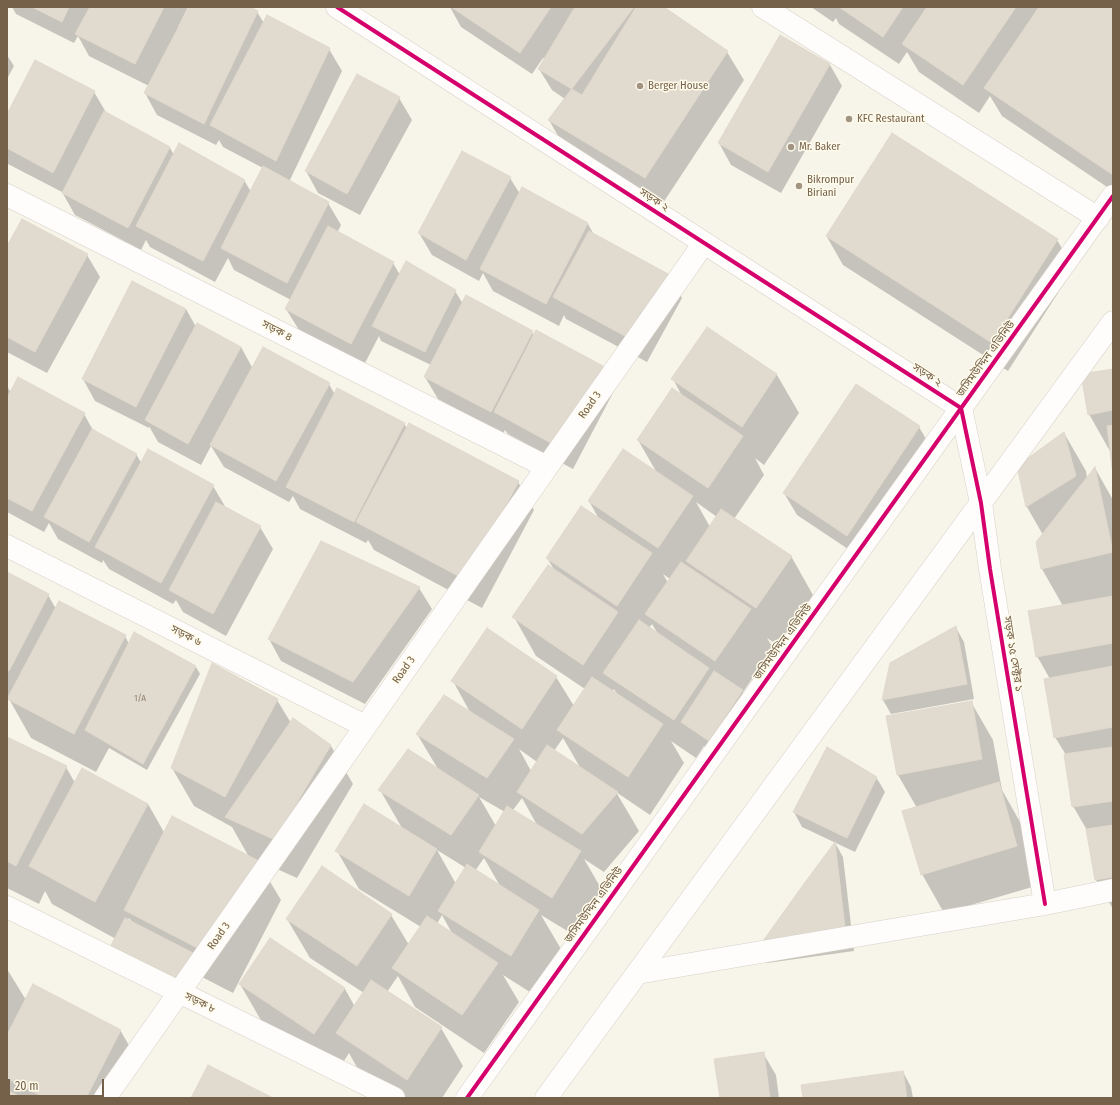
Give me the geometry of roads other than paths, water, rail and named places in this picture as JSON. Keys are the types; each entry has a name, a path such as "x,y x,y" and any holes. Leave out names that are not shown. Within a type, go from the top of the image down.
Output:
{"street":[{"name":"সড়ক ২","path":"337,7 962,408"},
{"path":"763,7 1098,218"},
{"name":"সড়ক ৪","path":"7,196 547,467"},
{"name":"জসিমউদ্দিন এভিনিউ","path":"467,1098 1113,196"},
{"name":"Road 3","path":"105,1098 704,243"},
{"path":"546,1098 1113,322"},
{"name":"সড়ক ১৫ সেক্টর ১","path":"962,408 981,503 990,569 1045,904"},
{"name":"সড়ক ৬","path":"7,546 365,726"},
{"path":"637,973 1045,904 1113,890"},
{"name":"সড়ক ৮","path":"7,907 394,1098"}],"place":[{"name":"Berger House","path":"640,86"},
{"name":"KFC Restaurant","path":"849,119"},
{"name":"Mr. Baker","path":"791,147"},
{"name":"Bikrompur Biriani","path":"799,186"}]}
